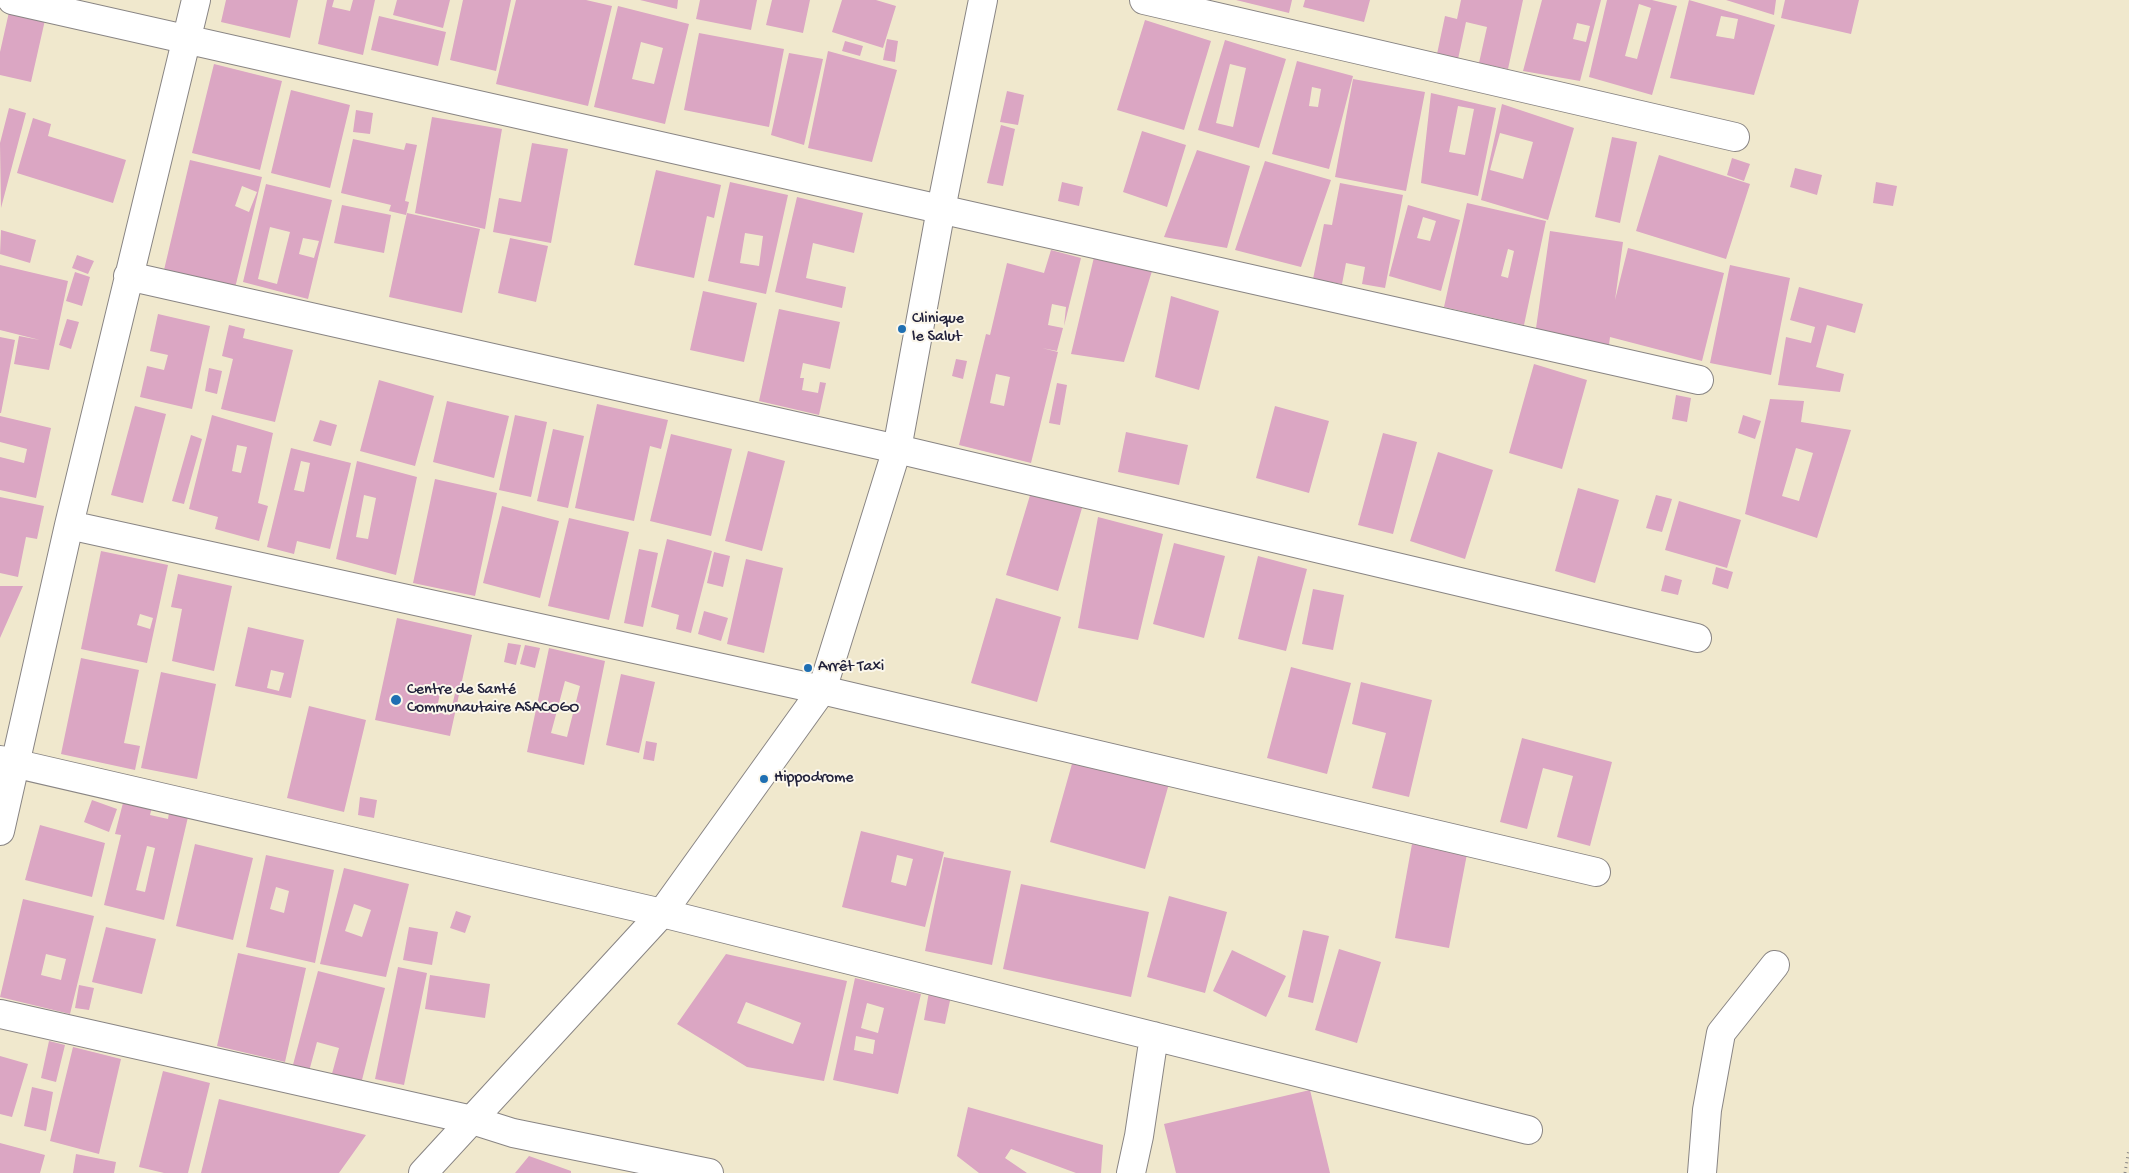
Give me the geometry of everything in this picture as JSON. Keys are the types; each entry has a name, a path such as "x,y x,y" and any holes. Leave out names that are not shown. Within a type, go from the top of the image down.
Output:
{"street":[{"path":"12,0 1699,380"},
{"path":"0,831 8,762 69,525 184,39 196,0"},
{"path":"423,1173 662,914 822,690 897,449 940,209 983,0"},
{"path":"1144,0 1735,137"},
{"path":"128,276 897,449 1697,638"},
{"path":"69,525 822,690 1596,872"},
{"path":"8,762 662,914 1528,1130"},
{"path":"1702,1173 1707,1110 1721,1033 1775,965"},
{"path":"0,1014 472,1120 513,1133 710,1173"},
{"path":"1131,1173 1139,1136 1154,1036"}],"path":[{"path":"2125,1173 2129,1149"}],"building":[{"path":"226,0 298,0 290,38 221,22"},
{"path":"327,0 334,0 332,7 350,11 353,0 375,0 363,55 318,44"},
{"path":"397,0 450,0 443,28 393,15"},
{"path":"463,0 511,0 496,71 450,60"},
{"path":"516,0 586,0 612,6 588,106 496,84"},
{"path":"640,0 678,0 677,9"},
{"path":"700,0 757,0 751,30 696,19"},
{"path":"772,0 810,0 803,33 766,25"},
{"path":"842,0 876,0 896,6 883,48 832,32"},
{"path":"1236,0 1292,0 1289,13"},
{"path":"1305,0 1370,0 1364,22 1303,7"},
{"path":"1461,0 1523,0 1508,69 1479,63 1487,27 1466,22 1458,59 1437,54 1445,16 1457,19"},
{"path":"1542,0 1601,0 1580,81 1523,71","holes":["1577,23 1590,26 1586,42 1573,39"]},
{"path":"1607,0 1652,0 1677,6 1652,95 1589,77","holes":["1639,4 1651,8 1637,59 1625,56"]},
{"path":"1689,0 1775,25 1754,95 1670,78","holes":["1721,16 1738,19 1734,39 1716,36"]},
{"path":"1726,0 1776,0 1774,15"},
{"path":"1785,0 1859,0 1851,34 1781,18"},
{"path":"618,6 689,24 665,124 594,107","holes":["641,42 663,48 654,84 632,79"]},
{"path":"9,12 45,20 31,82 0,75 0,52"},
{"path":"379,16 446,32 438,66 371,50"},
{"path":"1145,20 1211,41 1184,130 1117,110"},
{"path":"699,33 784,49 769,127 684,110"},
{"path":"887,39 898,41 895,62 883,60"},
{"path":"1225,40 1286,59 1259,148 1198,130","holes":["1230,64 1246,68 1233,127 1216,123"]},
{"path":"845,41 863,46 860,56 842,51"},
{"path":"828,51 897,70 872,162 808,148"},
{"path":"789,53 823,59 804,145 771,135"},
{"path":"1297,61 1353,76 1329,169 1272,154","holes":["1312,87 1321,89 1318,107 1309,106"]},
{"path":"214,64 282,81 260,170 192,153"},
{"path":"1353,79 1425,92 1406,191 1335,177"},
{"path":"291,90 350,105 330,188 271,173"},
{"path":"1007,91 1024,95 1018,125 1000,122"},
{"path":"1431,93 1496,108 1478,196 1421,183","holes":["1458,106 1474,109 1465,155 1449,152"]},
{"path":"1502,104 1574,128 1548,220 1481,200","holes":["1500,133 1533,142 1523,179 1490,170"]},
{"path":"9,108 26,113 1,208 0,143"},
{"path":"356,110 373,113 370,134 353,132"},
{"path":"432,117 502,129 485,229 415,213"},
{"path":"33,118 51,124 48,136 126,160 113,203 17,173"},
{"path":"1001,125 1015,129 1003,186 987,183"},
{"path":"1142,131 1186,145 1167,207 1123,192"},
{"path":"1612,137 1637,142 1620,223 1595,217"},
{"path":"353,139 404,150 406,143 417,145 405,201 409,202 406,215 389,211 391,205 341,193"},
{"path":"532,143 568,149 551,243 493,232 499,198 521,202"},
{"path":"1197,150 1250,166 1227,248 1164,237"},
{"path":"1659,155 1750,184 1726,259 1636,231"},
{"path":"1732,158 1750,164 1744,181 1727,175"},
{"path":"190,160 262,177 235,288 164,270","holes":["242,186 257,192 249,212 235,206"]},
{"path":"1265,161 1331,180 1301,267 1235,250"},
{"path":"1795,168 1822,175 1817,195 1790,187"},
{"path":"656,170 721,185 714,218 707,216 694,278 634,265"},
{"path":"730,182 788,195 766,294 708,281","holes":["745,233 763,236 759,266 740,263"]},
{"path":"1062,182 1083,187 1079,206 1058,201"},
{"path":"1876,182 1897,186 1893,206 1873,203"},
{"path":"1340,183 1403,195 1385,288 1362,284 1365,267 1346,263 1342,284 1313,279 1324,224 1332,225"},
{"path":"266,184 332,200 308,299 243,282","holes":["270,227 290,232 277,284 258,279","303,238 319,241 314,258 299,254"]},
{"path":"797,197 863,213 854,253 813,243 806,278 846,287 842,308 775,292"},
{"path":"1467,203 1546,221 1524,325 1444,307","holes":["1508,249 1514,251 1508,278 1501,276"]},
{"path":"342,205 391,215 384,253 334,243"},
{"path":"1408,205 1460,220 1441,291 1389,276","holes":["1423,217 1436,221 1430,241 1417,238"]},
{"path":"407,213 480,229 462,313 389,297"},
{"path":"1,230 36,240 30,263 0,254"},
{"path":"1550,231 1623,242 1615,300 1628,248 1724,273 1702,361 1610,337 1608,353 1534,342"},
{"path":"510,238 548,246 536,302 498,293"},
{"path":"1051,250 1081,258 1064,326 1066,307 1052,304 1048,325 1063,328 1057,351 1042,348 1058,352 1031,463 959,445 986,334 990,335 1007,263 1044,273","holes":["996,374 1010,377 1004,406 990,403"]},
{"path":"1095,253 1152,271 1124,362 1071,354"},
{"path":"77,255 94,261 88,274 72,268"},
{"path":"0,265 68,281 49,370 14,364 19,336 40,340 0,330"},
{"path":"1730,265 1790,278 1771,375 1710,363"},
{"path":"75,272 90,277 82,306 66,301"},
{"path":"1799,287 1863,304 1855,333 1827,325 1816,367 1844,374 1840,392 1778,385 1786,337 1811,343 1815,327 1790,320"},
{"path":"703,291 757,303 744,362 690,350"},
{"path":"1171,296 1219,311 1199,390 1155,377"},
{"path":"779,309 840,322 830,369 803,363 800,378 804,378 802,390 818,393 820,382 826,383 819,415 759,401"},
{"path":"158,314 210,326 192,409 140,397 147,366 164,370 168,355 150,351"},
{"path":"67,319 79,322 71,349 59,345"},
{"path":"229,325 245,329 243,338 293,350 275,422 221,409 233,359 222,356"},
{"path":"0,337 15,340 1,413 0,413"},
{"path":"956,359 967,361 963,379 952,376"},
{"path":"1534,364 1587,380 1562,469 1509,453"},
{"path":"209,368 222,371 217,394 205,391"},
{"path":"379,380 434,396 415,466 360,451"},
{"path":"1057,383 1067,385 1060,425 1049,423"},
{"path":"1676,395 1691,398 1687,422 1672,419"},
{"path":"1770,399 1804,401 1801,422 1851,430 1817,538 1745,514","holes":["1796,448 1813,453 1799,501 1782,496"]},
{"path":"447,401 509,416 494,478 433,462"},
{"path":"597,404 668,420 661,449 650,446 634,521 575,508"},
{"path":"135,406 166,414 143,503 111,495"},
{"path":"1275,406 1329,421 1309,493 1256,478"},
{"path":"212,415 273,433 258,503 268,506 259,541 215,529 218,517 189,509","holes":["237,445 247,447 241,473 232,471"]},
{"path":"515,415 547,422 531,497 499,490"},
{"path":"1743,415 1761,421 1755,439 1738,433"},
{"path":"0,416 51,428 36,498 0,490 0,457 24,463 27,449 0,442"},
{"path":"320,420 337,425 331,446 313,441"},
{"path":"553,429 584,436 568,508 537,501"},
{"path":"1126,432 1188,445 1179,485 1118,472"},
{"path":"1383,433 1417,442 1393,534 1358,525"},
{"path":"671,434 732,449 711,536 650,521"},
{"path":"191,435 202,439 184,504 172,501"},
{"path":"291,448 351,463 330,549 297,541 294,554 267,547","holes":["301,461 310,463 304,492 294,490"]},
{"path":"748,451 785,461 762,551 725,541"},
{"path":"1438,452 1493,470 1465,559 1410,541"},
{"path":"357,461 417,477 396,575 336,559","holes":["364,495 376,498 368,539 356,537"]},
{"path":"435,479 497,493 475,596 413,583"},
{"path":"1578,488 1619,500 1595,583 1555,571"},
{"path":"1031,492 1082,508 1058,591 1006,575"},
{"path":"1656,495 1672,499 1662,532 1646,528"},
{"path":"0,497 44,506 37,539 26,537 18,577 0,573"},
{"path":"1679,501 1741,520 1727,568 1665,550"},
{"path":"502,506 559,521 540,598 483,583"},
{"path":"1098,517 1163,534 1138,640 1078,628"},
{"path":"569,518 629,532 609,620 548,606"},
{"path":"667,539 712,551 691,633 676,629 679,615 651,607"},
{"path":"1174,543 1225,556 1204,638 1153,624"},
{"path":"639,549 658,553 643,627 624,623"},
{"path":"101,551 168,565 147,663 81,649","holes":["140,614 153,618 150,629 137,625"]},
{"path":"714,552 730,556 723,587 707,583"},
{"path":"1258,556 1307,569 1286,651 1238,639"},
{"path":"746,559 783,568 764,653 727,644"},
{"path":"1716,567 1733,572 1728,589 1712,584"},
{"path":"178,574 232,586 214,671 172,661 182,609 171,607"},
{"path":"1665,575 1682,580 1678,595 1661,591"},
{"path":"0,586 23,586 0,638"},
{"path":"1313,589 1344,595 1333,650 1302,644"},
{"path":"996,598 1061,617 1037,702 971,683"},
{"path":"704,611 728,618 721,641 698,634"},
{"path":"397,618 472,635 450,736 375,720","holes":["442,685 456,689 450,715 436,712"]},
{"path":"248,627 304,640 291,698 235,686","holes":["271,670 284,673 279,691 267,688"]},
{"path":"508,643 521,645 516,665 504,662"},
{"path":"525,645 540,648 535,668 520,664"},
{"path":"549,648 605,661 584,765 527,752","holes":["565,681 580,686 567,737 551,733"]},
{"path":"81,658 139,670 124,743 140,746 135,770 61,754"},
{"path":"1291,667 1351,683 1327,774 1267,758"},
{"path":"161,672 216,684 197,779 141,768"},
{"path":"621,674 655,682 639,753 606,745"},
{"path":"1361,682 1432,700 1409,797 1372,788 1386,733 1352,724"},
{"path":"309,706 366,720 344,812 287,798"},
{"path":"1522,738 1612,762 1590,846 1557,837 1573,776 1543,768 1527,829 1500,822"},
{"path":"646,741 657,743 654,761 643,759"},
{"path":"1075,753 1170,780 1145,869 1050,842"},
{"path":"360,797 377,800 374,818 358,815"},
{"path":"124,799 152,807 150,815 168,819 169,813 188,817 164,920 104,905 121,835 115,834","holes":["147,846 155,848 145,892 136,890"]},
{"path":"92,800 117,809 109,832 84,822"},
{"path":"40,825 105,843 92,897 25,880"},
{"path":"861,831 944,852 925,927 842,907","holes":["897,855 913,859 906,886 891,882"]},
{"path":"195,844 253,858 233,940 176,926"},
{"path":"1412,844 1467,854 1449,948 1395,938"},
{"path":"266,855 334,870 315,963 246,947","holes":["276,887 289,891 284,913 270,909"]},
{"path":"944,857 1011,871 992,965 925,951"},
{"path":"344,868 409,884 386,977 320,964","holes":["354,904 371,910 362,937 345,931"]},
{"path":"1021,884 1149,912 1131,997 1003,969"},
{"path":"1169,896 1227,912 1205,993 1147,977"},
{"path":"23,899 94,916 70,1014 0,997","holes":["46,954 66,959 61,980 41,975"]},
{"path":"456,911 471,916 465,933 450,928"},
{"path":"106,927 156,939 142,994 92,982"},
{"path":"409,927 438,932 432,965 403,960"},
{"path":"1303,930 1329,936 1313,1003 1288,997"},
{"path":"1339,949 1381,962 1357,1043 1315,1030"},
{"path":"1232,950 1286,976 1266,1017 1213,991"},
{"path":"238,953 306,968 285,1062 217,1046"},
{"path":"726,954 847,981 824,1081 747,1067 677,1024","holes":["746,1002 801,1023 793,1044 737,1023"]},
{"path":"398,967 427,973 404,1085 375,1079"},
{"path":"318,971 385,988 360,1088 290,1076","holes":["317,1042 339,1048 330,1081 308,1075"]},
{"path":"430,975 490,984 485,1018 425,1009"},
{"path":"855,978 921,994 898,1094 833,1080","holes":["867,1003 884,1008 878,1033 861,1028","856,1036 875,1040 873,1054 854,1050"]},
{"path":"79,985 94,988 89,1010 75,1008"},
{"path":"929,992 951,996 945,1024 924,1020"},
{"path":"49,1041 65,1045 56,1082 41,1078"},
{"path":"73,1047 121,1059 99,1154 50,1141"},
{"path":"0,1056 28,1064 12,1117 0,1114"},
{"path":"163,1071 210,1083 188,1173 164,1173 139,1167"},
{"path":"32,1087 53,1092 46,1131 24,1126"},
{"path":"1310,1090 1330,1173 1176,1173 1164,1124"},
{"path":"219,1099 366,1135 339,1173 201,1173"},
{"path":"968,1107 1103,1145 1101,1173 1076,1173 1011,1149 1005,1158 1027,1173 979,1173 957,1156"},
{"path":"0,1143 45,1155 40,1173 0,1173"},
{"path":"76,1154 116,1162 114,1173 73,1173"},
{"path":"529,1156 571,1171 571,1173 515,1173"}],"place":[{"name":"Clinique le Salut","path":"902,329"},
{"name":"Arrêt Taxi","path":"808,668"},
{"name":"Centre de Santé Communautaire ASACOGO","path":"396,700"},
{"name":"Hippodrome","path":"764,779"}]}
